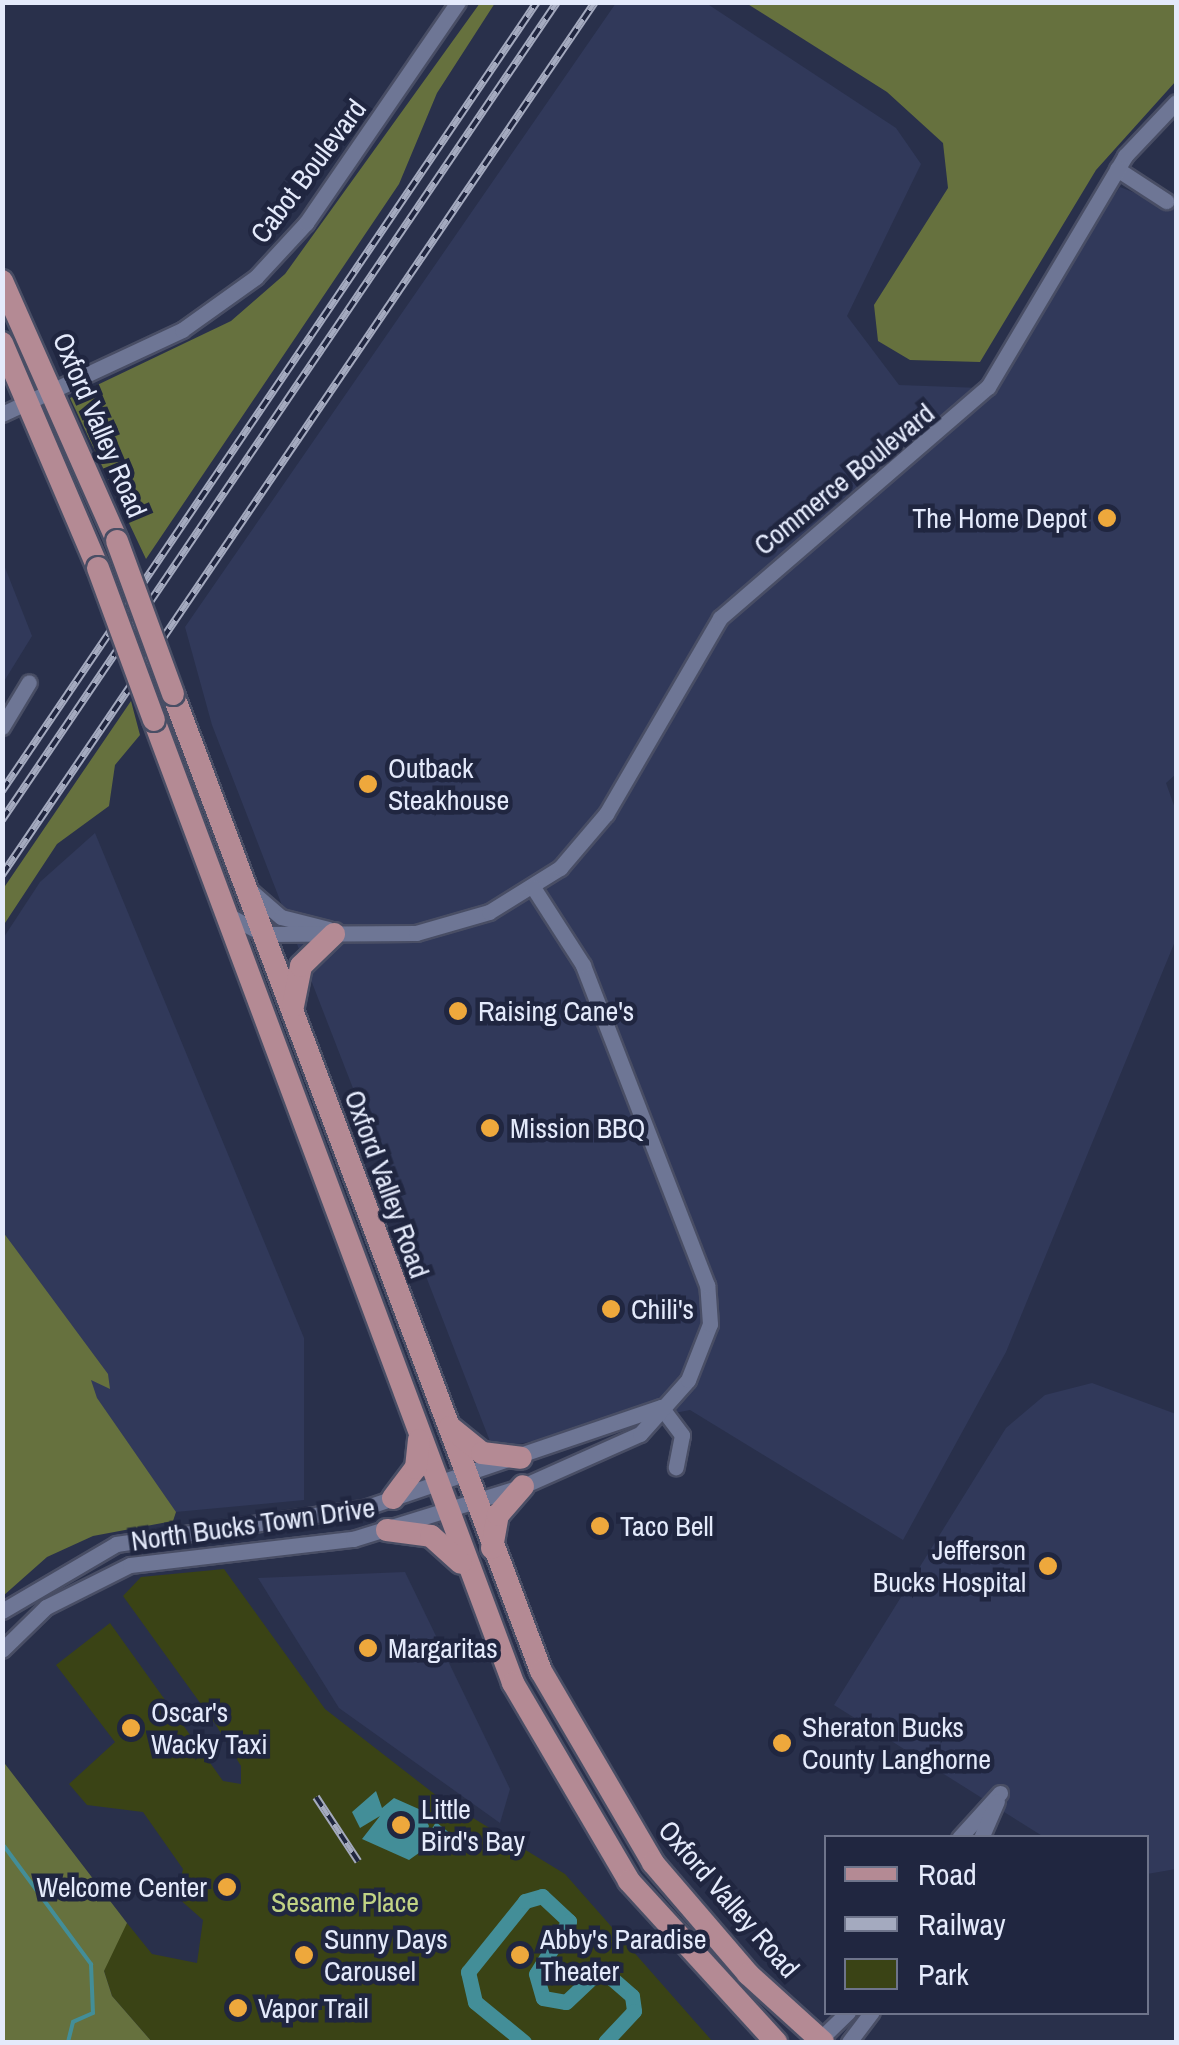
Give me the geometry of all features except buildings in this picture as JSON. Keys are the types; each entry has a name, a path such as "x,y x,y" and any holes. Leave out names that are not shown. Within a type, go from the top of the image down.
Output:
{"main road":[{"name":"Oxford Valley Road","path":"2,281 56,390 117,542 492,1552 557,1705 631,1832 724,1948 820,2042"},
{"name":"Oxford Valley Road","path":"2,342 31,401 98,568 447,1508 466,1570 530,1718 606,1850 676,1940 776,2042"},
{"path":"293,1014 301,966 343,934"},
{"path":"441,1414 482,1453 521,1458"},
{"path":"393,1498 416,1468 418,1432"},
{"path":"492,1552 498,1515 523,1486"},
{"path":"388,1530 432,1536 466,1570"}],"street":[{"name":"Cabot Boulevard","path":"2,414 182,330 268,266 458,2"},
{"name":"Commerce Boulevard","path":"226,914 262,934 439,929 534,887 606,814 720,618 988,388 1117,169 1176,102"},
{"path":"1117,169 1166,200"},
{"path":"2,727 29,682"},
{"name":"Commerce Boulevard","path":"245,886 281,917 343,934"},
{"path":"470,1492 523,1486 640,1434 704,1349 707,1284 584,965 534,887"},
{"path":"470,1492 521,1458 662,1407"},
{"path":"662,1407 682,1434 676,1466"},
{"name":"North Bucks Town Drive","path":"2,1611 76,1561 128,1541 393,1498 438,1486 470,1492"},
{"name":"North Bucks Town Drive","path":"2,1650 46,1606 130,1565 388,1530 447,1508 470,1492"},
{"path":"962,1835 1000,1793 984,1835"},
{"path":"820,2042 845,2015"},
{"path":"848,2042 870,2015"}],"shaded area":[{"path":"480,3 495,3 437,93 399,184 146,559 70,398 231,321 285,274"},
{"path":"616,3 706,3 896,128 921,164 847,316 899,385 981,388 1120,187 1176,209 1176,774 1166,783 1176,811 1176,939 1006,1352 903,1540 690,1410 493,1449 212,725 185,627"},
{"path":"746,3 1176,3 1176,81 1096,170 980,362 910,360 878,341 874,305 948,188 943,143 887,92"},
{"path":"2,560 32,636 3,683 2,683"},
{"path":"131,701 140,735 115,765 109,806 57,844 3,926 3,889"},
{"path":"95,833 304,1338 304,1500 3,1528 2,940 40,882"},
{"path":"3,1232 108,1374 110,1389 91,1380 97,1398 176,1512 173,1521 93,1536 47,1557 3,1596"},
{"name":"Jefferson Bucks Hospital","path":"1092,1383 1176,1414 1176,1869 1149,1874 1149,1835 1041,1835 834,1705 1006,1428 1045,1395"},
{"path":"405,1572 510,1789 500,1823 339,1708 258,1578"},
{"path":"2,1760 127,1923 104,1971 112,1996 152,2042 3,2042"},
{"name":"Little Bird's Bay","path":"376,1791 382,1808 394,1798 421,1810 429,1826 419,1850 436,1822 457,1839 457,1849 440,1854 433,1843 409,1860 362,1839 380,1816 360,1828 352,1812"}],"green space":[{"name":"Sesame Place","path":"224,1569 325,1709 437,1796 565,1874 713,2042 152,2042 112,1996 104,1971 110,1948 127,1923 152,1954 197,1963 203,1920 177,1897 183,1869 143,1812 87,1805 69,1784 115,1742 56,1665 110,1623 223,1781 241,1784 241,1766 216,1725 123,1596 141,1577"}],"waterway":[{"path":"4,1846 91,1964 93,2013 73,2022 68,2042"},
{"path":"524,2042 475,2002 468,1972 525,1901 542,1896 569,1921 536,1974 543,1998 566,2002 601,1969 632,1996 634,2011 605,2042"}],"railway":[{"path":"2,791 537,2"},
{"path":"2,820 557,2"},
{"path":"2,875 595,2"},
{"path":"316,1797 358,1861"}],"place":[{"name":"The Home Depot","path":"1107,518"},
{"name":"Outback Steakhouse","path":"368,784"},
{"name":"Raising Cane's","path":"458,1011"},
{"name":"Mission BBQ","path":"490,1128"},
{"name":"Chili's","path":"611,1309"},
{"name":"Taco Bell","path":"600,1526"},
{"name":"Jefferson Bucks Hospital","path":"1048,1566"},
{"name":"Margaritas","path":"368,1648"},
{"name":"Oscar's Wacky Taxi","path":"131,1728"},
{"name":"Sheraton Bucks County Langhorne","path":"782,1743"},
{"name":"Little Bird's Bay","path":"401,1825"},
{"name":"Welcome Center","path":"227,1887"},
{"name":"Sunny Days Carousel","path":"304,1955"},
{"name":"Abby's Paradise Theater","path":"520,1955"},
{"name":"Vapor Trail","path":"238,2008"}]}
